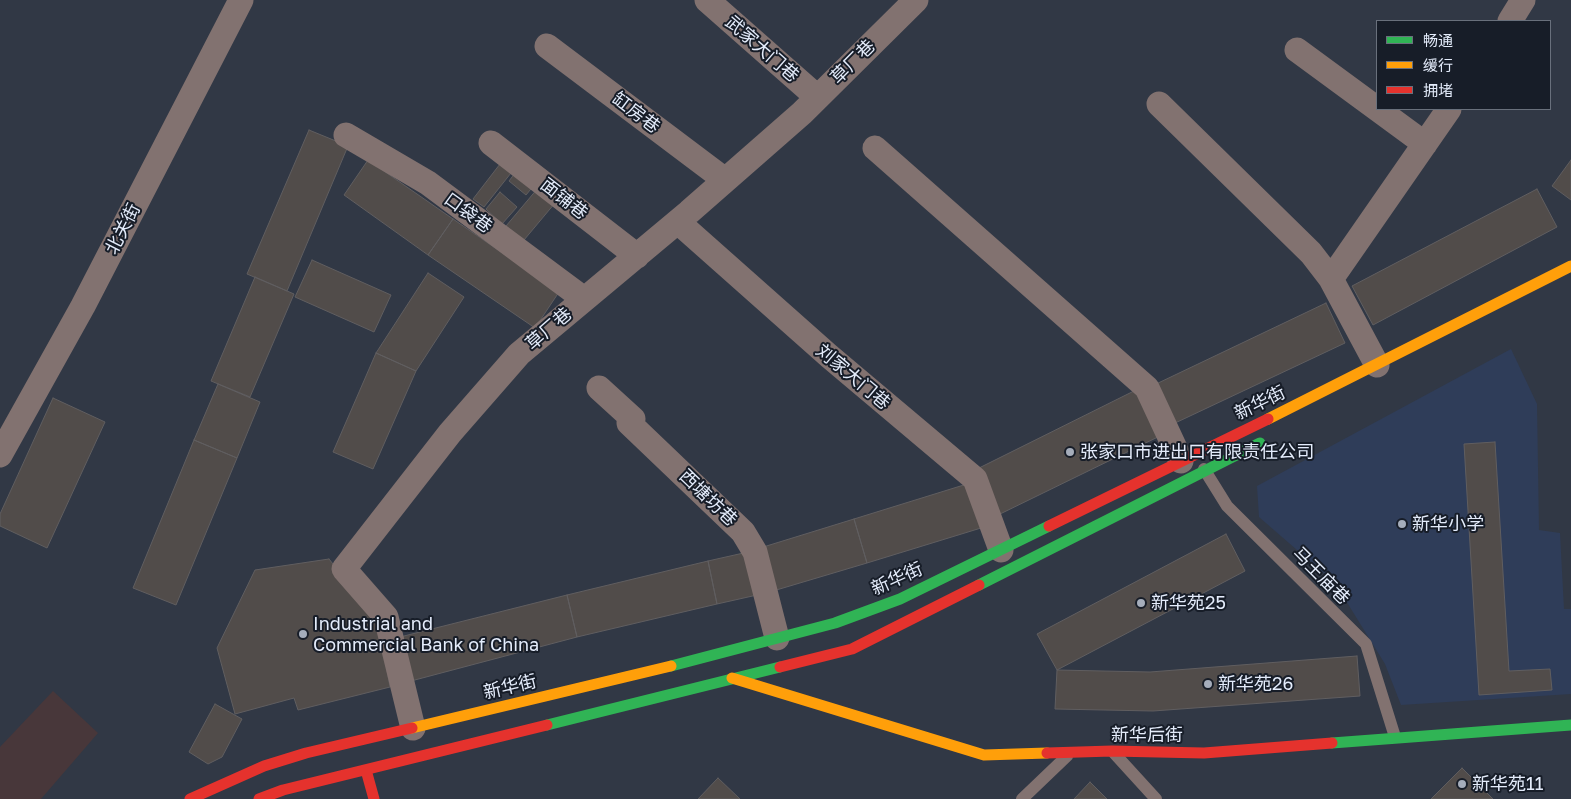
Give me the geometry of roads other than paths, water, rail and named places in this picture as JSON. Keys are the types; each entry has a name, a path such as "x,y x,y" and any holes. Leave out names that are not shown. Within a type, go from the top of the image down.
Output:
{"main road":[{"name":"新华街","path":"190,799 264,766 306,753 657,670 835,623 900,599 1377,365 1571,266"},
{"name":"新华街","path":"259,799 283,790 852,649 1274,436"},
{"name":"新华后街","path":"732,678 984,755 1112,751 1204,753 1571,725"},
{"path":"366,770 374,799"}],"street":[{"name":"北关街","path":"0,455 83,306 241,0"},
{"name":"武家大门巷","path":"707,0 817,97"},
{"name":"草厂巷","path":"413,728 386,617 344,569 450,433 513,362 584,299 726,180 817,97 916,0"},
{"path":"1511,20 1523,0"},
{"name":"缸房巷","path":"547,46 726,180"},
{"path":"1297,50 1376,108"},
{"path":"1159,104 1311,254 1331,279 1377,365"},
{"path":"1379,110 1425,144"},
{"path":"1331,279 1448,110"},
{"name":"口袋巷","path":"346,135 428,183 584,299"},
{"name":"面铺巷","path":"491,143 636,256"},
{"path":"875,148 1147,388 1189,457"},
{"name":"刘家大门巷","path":"678,222 829,356 975,479 1000,550"},
{"name":"西塘坊巷","path":"600,388 633,419 629,422 743,532 755,552 777,638"}],"lane":[{"name":"马王庙巷","path":"1189,457 1204,471 1227,506 1366,644 1395,737"},
{"path":"1112,751 1156,799"},
{"path":"1022,799 1070,753"}],"place":[{"name":"张家口市进出口有限责任公司","path":"1070,452"},
{"name":"新华小学","path":"1402,524"},
{"name":"新华苑25","path":"1141,603"},
{"name":"Industrial and Commercial Bank of China","path":"303,634"},
{"name":"新华苑26","path":"1208,684"},
{"name":"新华苑11","path":"1462,784"}]}
